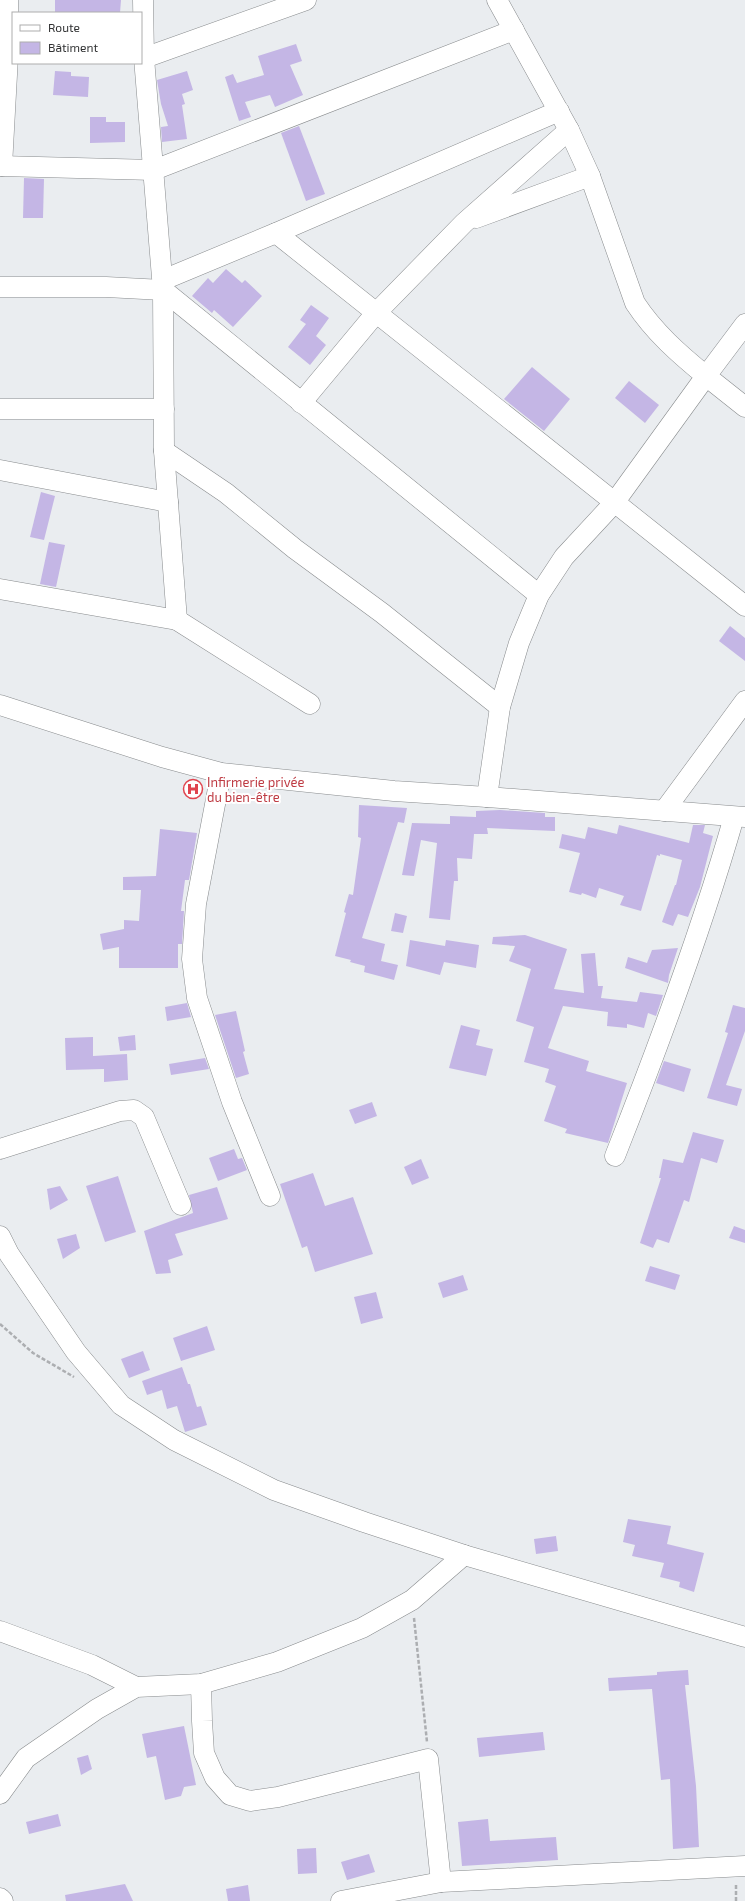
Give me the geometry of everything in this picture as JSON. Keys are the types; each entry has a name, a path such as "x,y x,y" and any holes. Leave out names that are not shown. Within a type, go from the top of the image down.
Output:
{"street":[{"path":"8,0 1,166 154,170 514,30"},
{"path":"143,0 142,38 163,285 164,452 177,620"},
{"path":"144,58 306,0"},
{"path":"497,0 559,111 590,176 635,303 645,318 659,333 706,376 745,407"},
{"path":"0,287 119,287 163,285 276,234 559,111"},
{"path":"301,403 376,313 464,223 569,130"},
{"path":"464,223 590,176"},
{"path":"276,234 745,606"},
{"path":"163,285 301,403 539,594"},
{"path":"487,796 500,707 520,643 539,594 564,558 614,503 745,324"},
{"path":"0,409 164,409"},
{"path":"164,452 226,493 295,549 382,613 500,707"},
{"path":"0,470 168,502"},
{"path":"0,589 177,620 310,704"},
{"path":"664,811 745,701"},
{"path":"0,706 162,757 221,773 394,792 487,796 740,817 615,1156"},
{"path":"221,773 196,904 192,959 197,998 232,1102 270,1196"},
{"path":"0,1149 120,1110 134,1110 144,1117 181,1205"},
{"path":"0,1236 8,1254 76,1352 121,1405 174,1440 274,1490 464,1556 745,1637"},
{"path":"0,1794 26,1758 97,1709 136,1687 201,1684 277,1662 362,1628 412,1600 464,1556"},
{"path":"0,1631 92,1665 136,1687"},
{"path":"201,1684 204,1753 215,1778 230,1795 250,1801 278,1797 428,1759 441,1882"},
{"path":"341,1901 441,1882 745,1866"},
{"path":"0,1898 3,1901"}],"path":[{"path":"0,1324 33,1353 80,1381"},
{"path":"412,1600 428,1759"}],"building":[{"path":"55,0 121,0 120,12 55,12"},
{"path":"296,44 302,61 290,65 303,95 275,107 270,95 245,102 251,117 239,121 225,77 233,74 237,83 264,75 258,56"},
{"path":"55,71 71,72 71,76 89,77 88,97 53,95"},
{"path":"187,71 193,90 182,94 185,104 182,105 187,139 162,142 161,127 168,126 161,104 157,80"},
{"path":"90,117 106,117 106,122 125,122 125,142 90,143"},
{"path":"299,126 325,194 306,201 281,133"},
{"path":"24,178 44,179 43,218 23,218"},
{"path":"226,269 242,283 245,280 262,296 233,327 214,310 212,313 192,296 208,278 213,283"},
{"path":"311,305 329,318 316,336 326,345 310,365 288,347 306,324 300,320"},
{"path":"532,367 570,399 544,431 504,399"},
{"path":"629,381 659,405 645,423 615,398"},
{"path":"41,492 55,496 44,540 30,537"},
{"path":"49,542 65,545 56,587 40,584"},
{"path":"730,626 745,638 745,661 719,641"},
{"path":"359,805 407,808 404,823 398,822 362,938 385,944 381,961 398,965 394,980 364,972 365,966 350,962 351,960 335,956 346,913 344,912 349,894 353,895 361,838 358,837"},
{"path":"500,810 545,813 545,817 555,817 555,831 487,828 488,834 474,834 472,859 457,858 458,881 454,881 450,920 429,918 437,843 421,840 414,876 402,875 412,823 450,824 450,816 476,817 476,811"},
{"path":"619,825 689,843 693,825 705,825 703,833 713,836 700,887 688,917 678,914 673,926 662,922 676,885 682,860 660,854 660,856 657,855 641,911 620,905 624,896 599,888 596,898 582,893 581,895 569,892 580,853 559,848 562,834 585,839 588,827 617,834"},
{"path":"160,829 197,833 189,880 185,880 181,911 184,911 182,944 178,944 178,968 119,968 119,947 103,950 100,934 124,929 124,920 139,921 141,890 123,890 123,877 156,876"},
{"path":"395,913 407,916 403,933 391,931"},
{"path":"525,935 567,949 554,989 584,993 581,954 595,953 598,986 603,986 601,998 637,1002 640,992 663,995 656,1016 648,1013 644,1028 627,1024 627,1028 607,1026 608,1012 563,1006 548,1048 589,1061 586,1071 627,1083 608,1143 565,1133 567,1129 544,1121 556,1086 545,1082 549,1069 524,1062 534,1027 516,1021 531,969 509,961 515,946 492,944 493,937"},
{"path":"410,940 445,946 446,940 479,945 476,968 444,962 440,975 406,966"},
{"path":"678,948 669,975 668,983 625,968 628,957 647,963 652,950"},
{"path":"187,1003 191,1017 167,1021 165,1007"},
{"path":"733,1005 745,1008 745,1031 726,1085 742,1089 737,1106 707,1098 728,1033 725,1032"},
{"path":"236,1011 245,1051 243,1052 249,1074 236,1078 215,1015"},
{"path":"461,1025 480,1030 476,1045 493,1049 486,1076 449,1068"},
{"path":"135,1035 136,1050 120,1051 118,1037"},
{"path":"93,1037 93,1056 127,1054 128,1080 104,1082 104,1069 66,1070 65,1038"},
{"path":"205,1058 209,1069 171,1075 169,1064"},
{"path":"664,1061 691,1069 684,1092 656,1083"},
{"path":"372,1102 377,1116 355,1124 349,1110"},
{"path":"693,1132 724,1140 717,1163 701,1158 689,1202 684,1200 669,1243 657,1239 653,1248 640,1243 661,1178 659,1178 663,1159 683,1163"},
{"path":"234,1149 238,1159 242,1158 247,1170 218,1181 209,1158"},
{"path":"421,1159 429,1178 412,1185 404,1167"},
{"path":"313,1173 325,1206 353,1197 373,1254 315,1272 307,1246 302,1248 280,1184"},
{"path":"118,1176 136,1232 105,1242 86,1186"},
{"path":"60,1186 68,1200 50,1210 47,1189"},
{"path":"217,1187 228,1219 175,1234 183,1255 168,1260 171,1273 156,1274 144,1231 193,1213 189,1195"},
{"path":"734,1226 745,1230 745,1243 729,1238"},
{"path":"76,1234 80,1248 63,1259 57,1239"},
{"path":"650,1266 680,1275 675,1290 645,1281"},
{"path":"463,1275 468,1290 443,1298 438,1283"},
{"path":"376,1292 383,1318 361,1324 354,1297"},
{"path":"207,1326 215,1350 181,1361 173,1338"},
{"path":"143,1351 150,1370 129,1378 121,1359"},
{"path":"182,1367 188,1384 190,1384 197,1407 201,1406 207,1425 185,1432 177,1406 167,1409 162,1390 147,1395 142,1381"},
{"path":"628,1519 671,1526 667,1544 704,1553 694,1592 679,1587 680,1582 660,1577 664,1563 632,1556 635,1545 623,1542"},
{"path":"556,1536 558,1551 536,1554 534,1539"},
{"path":"688,1670 689,1685 685,1685 696,1786 699,1847 673,1849 670,1779 661,1780 652,1689 609,1691 608,1678 657,1675 657,1672"},
{"path":"184,1726 196,1785 184,1787 181,1796 165,1800 156,1756 147,1758 142,1734"},
{"path":"543,1732 545,1750 479,1757 477,1738"},
{"path":"88,1755 92,1769 81,1775 77,1758"},
{"path":"58,1814 61,1826 29,1834 26,1822"},
{"path":"488,1819 490,1841 556,1837 558,1860 462,1866 458,1822"},
{"path":"316,1848 317,1873 298,1874 297,1849"},
{"path":"369,1854 375,1872 347,1880 341,1862"},
{"path":"125,1884 133,1901 66,1901 65,1895"},
{"path":"248,1885 250,1901 228,1901 226,1889"}],"place":[{"name":"Infirmerie privée du bien-être","path":"193,789"}]}
